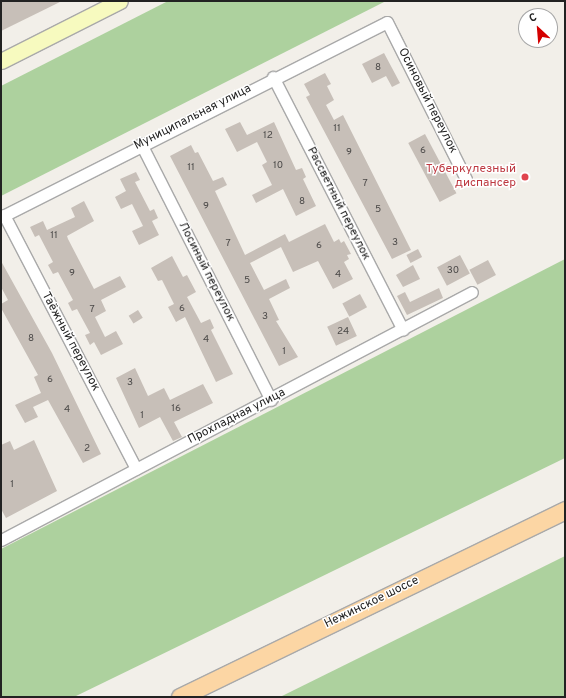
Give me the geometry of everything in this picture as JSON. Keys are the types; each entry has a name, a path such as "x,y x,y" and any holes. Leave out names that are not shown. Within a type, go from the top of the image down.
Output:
{"main road":[{"path":"1,61 120,1"},
{"name":"Нежинское шоссе","path":"180,697 565,510"},
{"name":"Нежинское шоссе","path":"206,697 565,521"}],"street":[{"name":"Муниципальная улица","path":"2,216 273,77 387,22"},
{"name":"Осиновый переулок","path":"387,22 466,179"},
{"name":"Рассветный переулок","path":"273,77 403,330"},
{"name":"Лосиный переулок","path":"141,144 272,400"},
{"name":"Таёжный переулок","path":"2,216 136,469"},
{"name":"Прохладная улица","path":"1,540 272,400 472,292"}],"green space":[{"path":"168,1 386,1 1,196 1,86"},
{"path":"565,259 565,458 74,697 1,697 1,549"},
{"path":"565,556 565,697 280,697"}],"building":[{"path":"1,1 62,1 1,31"},
{"path":"384,53 400,83 392,87 386,76 372,83 362,64"},
{"path":"325,73 331,84 327,86 334,100 326,105 334,120 343,115 411,250 392,259 306,97 310,95 304,84"},
{"path":"240,122 247,135 274,122 296,170 302,168 306,177 303,179 316,206 296,216 283,189 256,203 252,195 272,185 262,165 267,162 257,142 237,152 225,129"},
{"path":"425,134 456,193 440,202 408,143"},
{"path":"191,145 195,153 198,152 213,181 223,177 227,185 215,191 245,255 285,234 289,242 325,224 334,242 339,239 341,243 344,241 351,254 347,255 349,259 344,262 353,279 333,289 318,261 293,272 281,247 250,263 264,290 286,279 290,288 269,299 279,320 276,321 298,357 279,366 170,156"},
{"path":"136,172 140,180 135,182 150,211 154,209 158,218 152,221 159,235 139,245 132,231 143,226 132,204 121,209 115,197 126,191 120,179"},
{"path":"84,201 94,221 67,236 68,239 94,289 120,276 126,287 101,300 106,311 95,317 105,337 116,331 123,344 101,355 94,342 90,345 85,335 90,333 77,309 72,311 68,303 73,300 58,272 53,274 48,265 53,262 39,235 35,237 30,227 43,221 47,230 75,217 71,208"},
{"path":"418,249 422,257 411,263 406,255"},
{"path":"460,255 470,274 447,286 437,267"},
{"path":"172,256 183,277 187,275 196,292 187,297 201,323 210,319 214,328 211,330 233,374 216,382 185,317 176,322 168,307 174,304 162,280 158,281 151,268"},
{"path":"488,260 496,275 477,285 469,270"},
{"path":"1,261 52,353 101,454 83,463 48,400 33,407 38,417 25,423 15,405 41,393 34,377 38,375 1,308 1,304 8,300 1,287"},
{"path":"413,265 420,279 403,287 396,275"},
{"path":"439,288 443,298 407,315 397,296 405,292 410,302"},
{"path":"360,294 367,307 349,317 342,303"},
{"path":"138,310 143,318 133,323 129,316"},
{"path":"348,317 357,336 336,346 327,327"},
{"path":"135,368 148,396 164,388 170,400 203,384 213,403 174,422 182,437 173,441 160,417 139,428 116,378"},
{"path":"34,440 57,491 6,518 1,509 1,445 10,441 14,450"}],"place":[{"name":"Туберкулезный диспансер","path":"525,177"}]}
